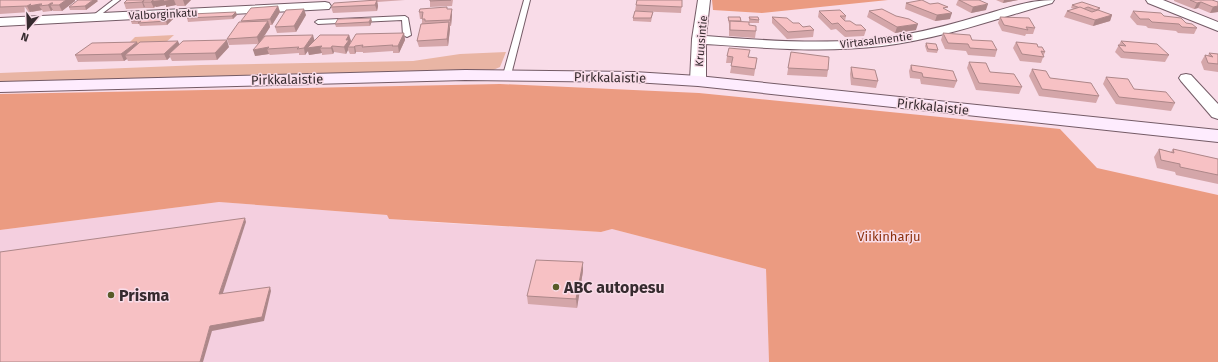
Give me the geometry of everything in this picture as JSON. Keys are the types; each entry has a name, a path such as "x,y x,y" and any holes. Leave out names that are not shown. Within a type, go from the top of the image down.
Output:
{"street":[{"name":"Kruusintie","path":"698,81 699,39 704,0"},
{"name":"Virtasalmentie","path":"699,39 807,46 881,42 949,28 1048,0"},
{"path":"1152,0 1218,27"},
{"name":"Valborginkatu","path":"0,22 321,7"},
{"name":"Pirkkalaistie","path":"0,87 507,75 634,77 698,81 1218,136"},
{"path":"1186,78 1218,114"}],"lane":[{"path":"94,18 116,0"},
{"path":"507,75 527,0"},
{"path":"321,7 322,16 318,22 404,18 407,35"}],"shaded area":[{"path":"174,35 164,44 128,44 135,37"},
{"path":"506,52 500,67 491,71 0,84 0,73 201,65 413,61 460,54"},
{"path":"219,202 387,215 389,219 440,223 601,232 612,229 766,269 769,362 0,362 0,230"}],"green space":[{"path":"712,0 888,0 762,13 713,10"},
{"name":"Viikinharju","path":"500,84 699,93 1060,129 1097,168 1218,195 1218,362 769,362 766,269 612,229 601,232 389,219 387,215 219,202 0,230 0,94"}],"building":[{"path":"0,0 66,0 59,5 50,5 53,3 51,3 48,5 39,6 42,4 0,7"},
{"path":"78,0 93,0 85,6 69,7"},
{"path":"127,0 144,0 142,2 124,3"},
{"path":"144,0 153,0 151,2 143,2"},
{"path":"377,0 375,5 331,7 334,3"},
{"path":"430,0 451,0 430,1"},
{"path":"637,0 682,0 682,7 636,5"},
{"path":"922,0 930,4 938,3 948,7 943,8 952,13 937,15 906,3"},
{"path":"959,0 979,0 988,4 973,7"},
{"path":"1190,0 1212,0 1218,2 1218,6 1213,7 1201,2 1197,3"},
{"path":"1082,2 1100,8 1096,10 1088,7 1083,9 1072,5"},
{"path":"278,6 270,19 241,21 251,8"},
{"path":"447,7 447,9 452,9 450,20 425,21 425,19 422,19 423,12 419,12 420,9"},
{"path":"1080,7 1092,12 1098,10 1112,15 1095,20 1067,11"},
{"path":"304,9 294,26 275,27 286,10"},
{"path":"882,9 918,24 897,27 869,11"},
{"path":"840,10 846,16 840,16 845,21 850,21 856,25 861,25 866,30 846,31 838,23 832,24 819,11"},
{"path":"635,11 653,12 651,18 633,18"},
{"path":"1133,11 1161,13 1164,16 1181,18 1186,23 1192,24 1197,28 1182,27 1179,24 1152,22 1149,19 1140,19"},
{"path":"236,12 232,16 187,18 191,14"},
{"path":"172,15 166,21 138,23 141,21 131,21 135,17"},
{"path":"728,17 740,17 741,21 729,21"},
{"path":"749,17 758,17 759,20 750,19"},
{"path":"772,17 787,18 793,23 799,23 803,27 810,26 814,30 788,32"},
{"path":"1000,17 1029,18 1035,28 1026,27 1028,30 1004,25"},
{"path":"371,18 369,22 335,24 338,19"},
{"path":"268,21 257,37 227,39 239,22"},
{"path":"730,21 749,22 749,25 756,26 756,31 730,30"},
{"path":"449,22 447,39 417,41 421,24"},
{"path":"404,33 398,46 362,47 363,45 348,47 356,34"},
{"path":"943,33 970,35 972,40 992,41 997,50 970,48 968,44 948,43"},
{"path":"313,35 304,48 267,49 269,47 253,50 265,36"},
{"path":"320,35 349,35 346,40 349,40 344,47 332,46 331,48 320,48 322,46 307,48"},
{"path":"227,40 215,53 169,54 183,41"},
{"path":"178,41 164,54 125,55 140,42"},
{"path":"1121,41 1157,44 1169,55 1124,52 1118,45 1126,46"},
{"path":"137,42 121,54 75,55 92,43"},
{"path":"1016,42 1037,44 1038,47 1042,47 1045,52 1041,51 1044,57 1022,54"},
{"path":"926,43 936,44 938,50 928,49"},
{"path":"729,48 750,50 748,57 757,58 755,69 731,66 733,57 727,56"},
{"path":"791,52 829,57 828,70 788,68"},
{"path":"1209,53 1218,54 1218,64 1208,63 1205,55 1213,57"},
{"path":"969,62 986,63 990,72 1014,74 1022,87 979,83"},
{"path":"911,65 953,71 957,81 923,77 922,73 912,71"},
{"path":"851,67 875,70 878,81 853,78"},
{"path":"1032,69 1046,71 1050,78 1091,83 1099,96 1042,89"},
{"path":"1106,77 1128,79 1134,89 1166,92 1175,103 1119,97"},
{"path":"1159,149 1174,153 1173,149 1218,159 1218,175 1180,167 1180,164 1161,160"},
{"name":"Prisma","path":"245,218 219,294 270,287 262,317 210,326 200,362 0,362 0,252"},
{"name":"ABC autopesu","path":"536,260 583,262 576,299 527,296"}],"place":[{"name":"ABC autopesu","path":"556,287"},
{"name":"Prisma","path":"111,295"}]}
